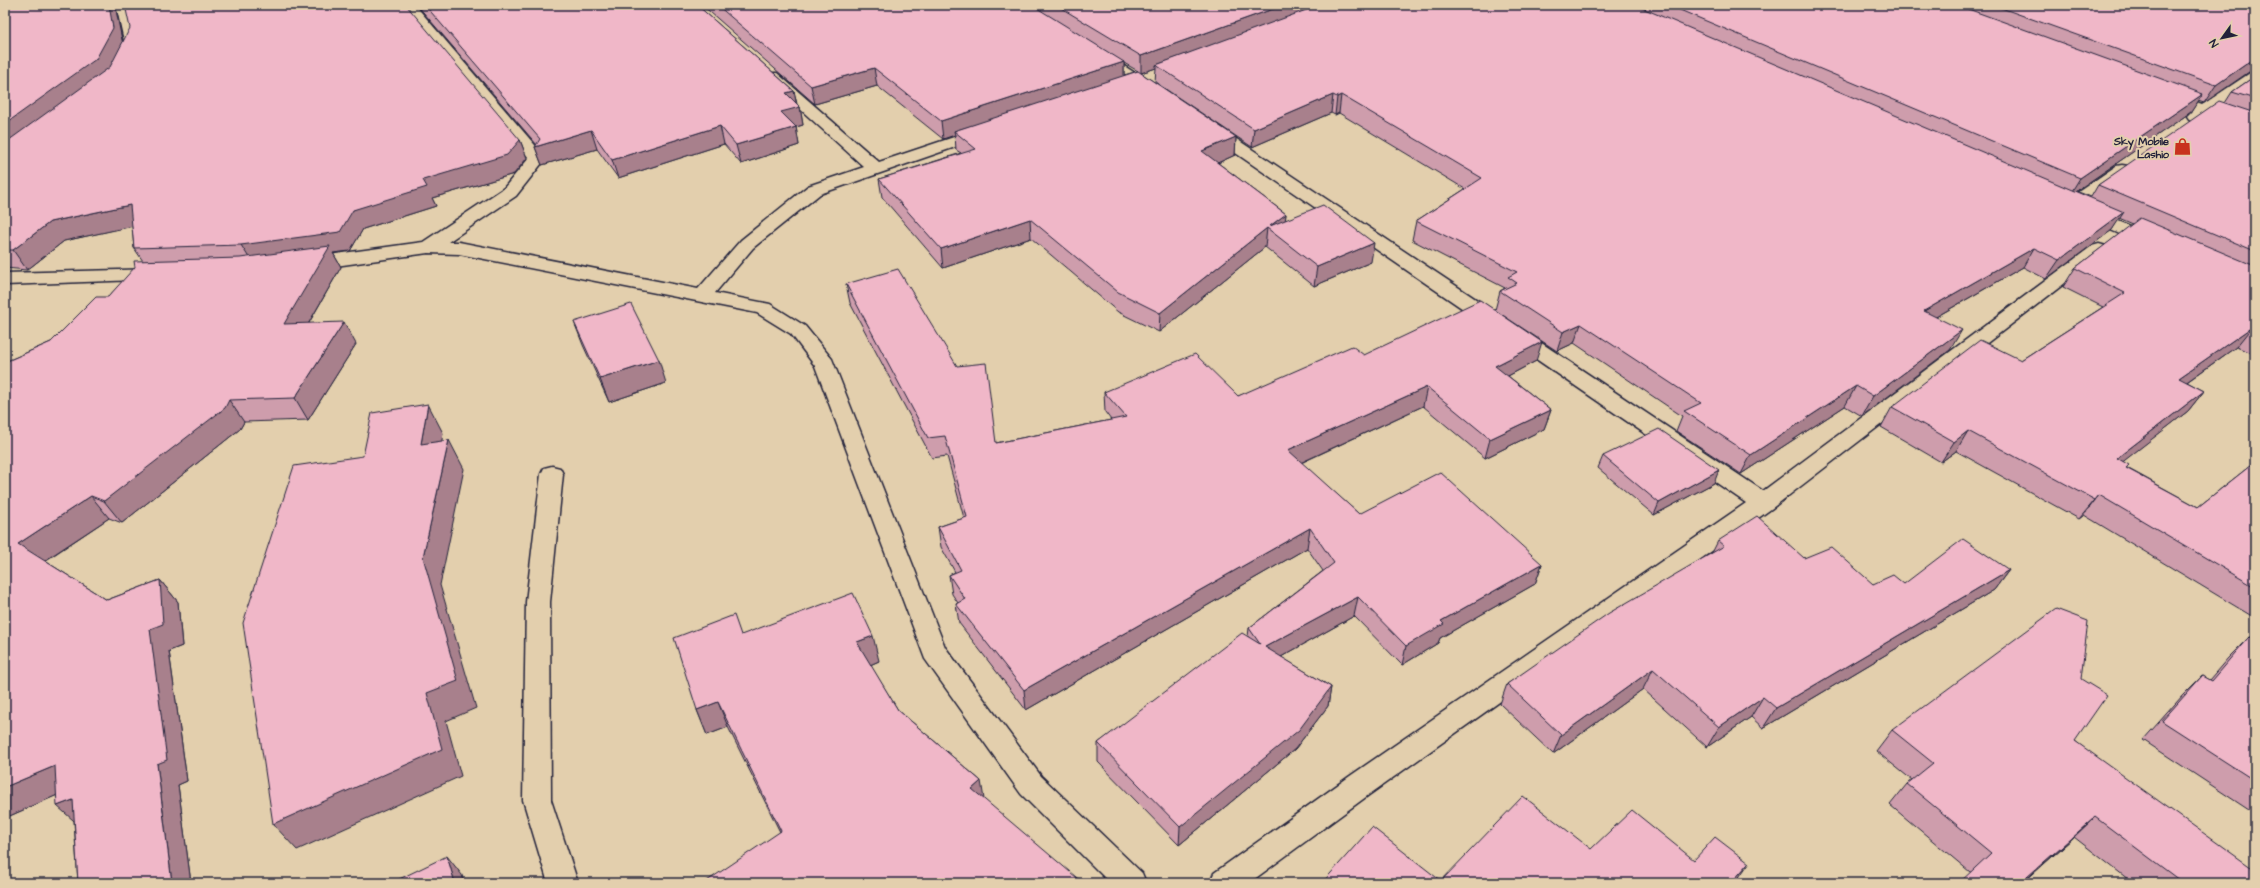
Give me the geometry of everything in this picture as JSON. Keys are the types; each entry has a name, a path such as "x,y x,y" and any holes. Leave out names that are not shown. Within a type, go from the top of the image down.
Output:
{"street":[{"path":"117,75 132,45 122,5"},
{"path":"408,5 538,158 510,192 428,247"},
{"path":"1081,45 1147,78 1173,103"},
{"path":"763,68 875,168"},
{"path":"2186,124 2255,76"},
{"path":"1117,88 1147,78"},
{"path":"2152,92 2255,129"},
{"path":"1199,121 1763,503"},
{"path":"702,296 747,244 814,190 996,128"},
{"path":"2134,160 2064,202 2169,248"},
{"path":"1226,883 1360,785 1763,503 2126,230"},
{"path":"291,266 428,247 459,248 763,308 798,330 825,364 934,652 1030,785 1131,883"},
{"path":"5,279 176,274"},
{"path":"552,474 538,602 537,800 563,883"}],"building":[{"path":"5,5 109,5 113,28 96,59 5,124"},
{"path":"125,5 406,5 520,140 507,155 423,180 427,187 353,210 340,232 241,245 134,248 130,205 50,222 13,250 5,250 5,143 110,67 130,28"},
{"path":"425,5 697,5 794,91 786,93 800,107 781,112 796,127 736,145 720,126 612,160 591,130 535,147 540,139"},
{"path":"717,5 1032,5 1124,62 941,121 874,68 811,86"},
{"path":"1056,5 1284,5 1141,56"},
{"path":"1320,5 1635,5 2124,212 2059,260 2034,248 1924,311 1962,330 1873,396 1856,386 1751,455 1684,411 1701,403 1581,324 1563,332 1500,291 1517,283 1508,277 1517,272 1416,221 1482,178 1341,95 1337,97 1333,95 1254,129 1156,65"},
{"path":"1668,5 1957,5 2203,94 2080,178"},
{"path":"1993,5 2255,5 2255,58 2216,85"},
{"path":"1138,71 1236,137 1202,151 1286,214 1270,226 1323,205 1374,243 1317,267 1267,228 1160,313 1118,292 1030,219 941,249 879,179 976,149 954,131"},
{"path":"2255,76 2255,99 2232,92"},
{"path":"2219,101 2255,113 2255,251 2098,185"},
{"path":"2140,218 2255,266 2255,329 2252,327 2179,378 2204,391 2117,458 2129,465 2126,468 2198,507 2255,462 2255,587 2099,495 2095,500 1968,431 1954,442 1892,407 1980,340 2021,360 2125,293 2075,268"},
{"path":"330,246 284,324 344,322 295,398 229,400 225,408 104,501 91,496 18,544 107,600 160,580 163,624 150,629 167,760 157,764 172,883 78,883 73,800 57,806 55,766 5,787 5,362 51,342 96,297 108,297 135,267 134,261 240,258"},
{"path":"898,269 957,366 986,363 996,443 1126,417 1104,392 1195,354 1238,396 1352,346 1364,355 1480,300 1542,342 1495,366 1551,410 1490,439 1427,387 1288,450 1359,514 1440,472 1542,564 1441,621 1444,624 1406,646 1358,597 1265,647 1331,687 1299,730 1180,827 1098,743 1242,633 1260,644 1249,628 1334,563 1310,528 1024,690 956,604 965,599 949,575 961,570 938,527 967,517 945,436 928,438 846,284"},
{"path":"631,304 659,360 600,379 574,322"},
{"path":"428,404 421,444 449,440 423,557 458,681 427,693 442,749 273,824 243,623 294,466 363,456 372,413"},
{"path":"1659,429 1719,470 1659,503 1603,456"},
{"path":"1757,516 1804,558 1831,547 1873,584 1893,575 1904,584 1963,539 2009,570 1776,708 1763,697 1719,727 1653,669 1561,735 1507,684 1609,613 1724,546 1718,541"},
{"path":"853,593 873,636 857,642 898,710 981,781 972,789 1083,883 704,883 781,831 718,702 697,710 674,638 734,615 741,635"},
{"path":"2056,609 2088,621 2081,679 2107,695 2075,741 2255,870 2255,883 2183,883 2095,817 2027,877 2034,883 1959,883 1991,853 1907,784 1933,763 1892,730"},
{"path":"2255,636 2255,781 2162,721 2202,676 2211,681 2248,638"},
{"path":"1523,796 1591,849 1632,810 1694,860 1715,837 1749,863 1731,883 1322,883 1372,827 1441,881"},
{"path":"447,856 455,883 391,883"}],"place":[{"name":"Sky Mobile Lashio","path":"2182,147"}]}
